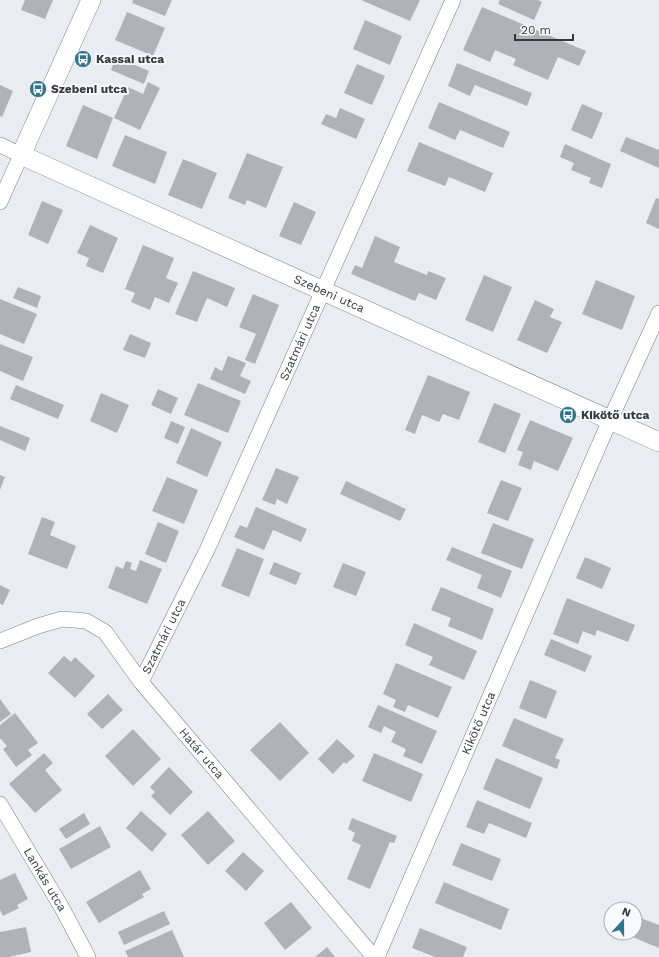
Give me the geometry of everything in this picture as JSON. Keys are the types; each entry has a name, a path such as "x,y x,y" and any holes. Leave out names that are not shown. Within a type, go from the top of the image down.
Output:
{"street":[{"path":"0,202 91,0"},
{"name":"Szatmári utca","path":"141,682 207,550 453,0"},
{"name":"Szebeni utca","path":"0,145 659,442"},
{"name":"Kikötő utca","path":"376,957 610,420 659,314"},
{"name":"Határ utca","path":"0,641 38,626 62,619 86,621 105,632 141,682 376,957"},
{"name":"Lankás utca","path":"0,804 62,908 88,957"}],"building":[{"path":"25,0 53,0 45,19 21,10"},
{"path":"133,0 172,0 165,16 132,3"},
{"path":"361,0 420,0 410,21"},
{"path":"500,0 538,0 542,2 534,20 498,4"},
{"path":"482,7 586,51 579,66 558,57 548,80 513,65 516,59 495,50 490,62 463,50"},
{"path":"127,12 165,28 153,56 115,40"},
{"path":"365,20 402,36 390,65 353,49"},
{"path":"116,57 149,71 144,84 111,70"},
{"path":"457,63 532,93 527,106 475,85 470,96 448,86"},
{"path":"357,64 385,76 372,105 344,93"},
{"path":"148,82 160,88 140,130 114,118 128,87 143,94"},
{"path":"0,85 13,91 2,117 0,116"},
{"path":"439,102 510,132 503,148 460,130 455,140 428,128"},
{"path":"582,104 603,113 592,139 571,130"},
{"path":"83,105 113,118 97,159 66,146"},
{"path":"340,108 365,119 356,139 321,124 326,114 336,118"},
{"path":"125,135 167,152 155,184 112,166"},
{"path":"626,137 659,150 659,168 620,151"},
{"path":"419,142 493,173 485,192 449,177 445,186 407,171"},
{"path":"565,144 611,164 602,188 589,183 591,178 571,170 574,163 560,157"},
{"path":"247,153 283,167 266,208 247,200 245,205 228,198"},
{"path":"183,159 217,173 202,209 168,195"},
{"path":"656,198 659,199 659,229 646,223"},
{"path":"42,201 63,210 48,244 28,235"},
{"path":"294,202 316,212 301,245 279,236"},
{"path":"90,225 118,238 103,273 86,266 89,258 77,253"},
{"path":"375,236 400,247 394,262 427,275 428,271 446,278 436,300 419,293 415,301 351,274 355,265 362,268"},
{"path":"143,245 174,258 166,278 178,283 169,303 155,297 150,310 131,302 135,293 125,289"},
{"path":"193,271 235,288 227,307 207,298 197,322 175,314"},
{"path":"484,275 512,287 493,332 465,320"},
{"path":"596,280 635,296 622,330 582,314"},
{"path":"18,287 41,296 37,308 13,298"},
{"path":"253,294 279,305 255,364 245,360 256,334 239,327"},
{"path":"0,299 37,314 24,344 0,334"},
{"path":"535,300 554,309 550,317 562,322 547,353 517,340"},
{"path":"130,334 151,343 145,358 123,350"},
{"path":"0,344 33,357 23,381 0,371"},
{"path":"228,356 246,363 240,376 251,381 245,394 210,379 215,367 222,371"},
{"path":"428,375 470,392 459,420 443,414 439,422 422,415 415,434 405,430"},
{"path":"198,383 241,401 228,433 184,415"},
{"path":"16,385 64,405 58,419 10,399"},
{"path":"158,389 178,398 171,414 151,405"},
{"path":"101,393 129,405 117,433 90,421"},
{"path":"494,403 521,414 505,453 478,442"},
{"path":"530,420 573,438 558,471 534,461 531,470 518,465 523,452 517,450"},
{"path":"171,421 185,427 178,444 164,438"},
{"path":"0,426 30,438 25,451 0,440"},
{"path":"191,428 222,442 207,477 176,463"},
{"path":"276,468 299,477 287,504 277,499 275,505 262,500"},
{"path":"0,475 5,477 0,490"},
{"path":"167,477 198,490 184,524 152,511"},
{"path":"501,480 522,488 508,521 487,513"},
{"path":"346,481 406,509 400,521 340,494"},
{"path":"256,507 307,529 301,542 273,530 264,550 234,537 240,525 247,528"},
{"path":"42,517 55,522 50,535 76,546 67,569 28,554"},
{"path":"158,522 179,531 166,563 145,554"},
{"path":"493,523 534,539 522,569 481,553"},
{"path":"452,547 512,571 501,598 477,588 482,575 446,560"},
{"path":"237,548 264,559 249,597 221,586"},
{"path":"585,557 611,568 602,589 576,578"},
{"path":"140,560 162,569 147,604 108,588 116,566 123,569 126,561 132,563 130,569 136,571"},
{"path":"274,562 301,573 296,585 269,574"},
{"path":"343,563 366,572 356,596 333,587"},
{"path":"0,585 10,590 3,605 0,604"},
{"path":"441,587 494,609 482,640 448,626 451,618 431,610"},
{"path":"567,598 635,625 628,642 597,630 595,636 583,631 578,644 553,634"},
{"path":"414,623 477,651 464,680 429,665 433,657 405,645"},
{"path":"551,639 592,656 585,672 544,655"},
{"path":"64,656 71,662 75,657 95,676 75,698 48,673"},
{"path":"396,663 452,687 438,718 408,705 405,712 393,707 396,700 383,694"},
{"path":"530,680 557,691 546,719 519,708"},
{"path":"108,694 123,710 102,729 87,714"},
{"path":"0,699 11,714 0,722"},
{"path":"378,705 437,731 422,764 403,756 406,749 391,742 396,732 384,726 381,733 368,727"},
{"path":"15,713 38,743 28,750 32,755 16,767 3,749 7,746 0,739 0,725"},
{"path":"514,718 564,739 555,758 560,760 557,769 502,746"},
{"path":"280,722 309,753 280,781 250,750"},
{"path":"133,729 161,759 133,786 105,756"},
{"path":"337,739 355,756 346,764 344,762 333,774 318,759"},
{"path":"44,753 53,763 45,770 62,790 35,813 9,784"},
{"path":"374,753 423,774 411,802 362,781"},
{"path":"496,758 543,778 530,809 483,789"},
{"path":"169,767 193,792 170,815 151,796 155,792 150,787"},
{"path":"477,800 532,823 526,838 489,823 484,834 466,827"},
{"path":"141,811 167,834 152,852 126,828"},
{"path":"208,811 235,841 208,865 181,835"},
{"path":"84,813 90,824 66,839 59,829"},
{"path":"352,818 397,836 394,843 390,842 370,889 347,879 361,845 352,841 355,833 348,829"},
{"path":"100,826 111,847 71,869 59,849"},
{"path":"461,843 501,859 492,881 452,865"},
{"path":"243,852 264,871 246,891 225,871"},
{"path":"140,870 151,889 142,894 144,897 99,923 86,902"},
{"path":"15,873 28,899 17,905 19,908 3,916 0,910 0,880"},
{"path":"444,882 509,909 501,930 435,903"},
{"path":"291,902 312,928 285,950 264,923"},
{"path":"164,911 170,924 124,945 118,932"},
{"path":"643,919 659,925 659,948 642,941"},
{"path":"26,927 31,952 9,957 0,957 0,932"},
{"path":"420,928 467,947 463,957 435,957 412,948"},
{"path":"172,930 184,957 128,957 125,951"},
{"path":"327,947 335,957 315,957"}],"place":[{"name":"Kassai utca","path":"83,59"},
{"name":"Szebeni utca","path":"38,89"},
{"name":"Kikötő utca","path":"568,415"}]}
